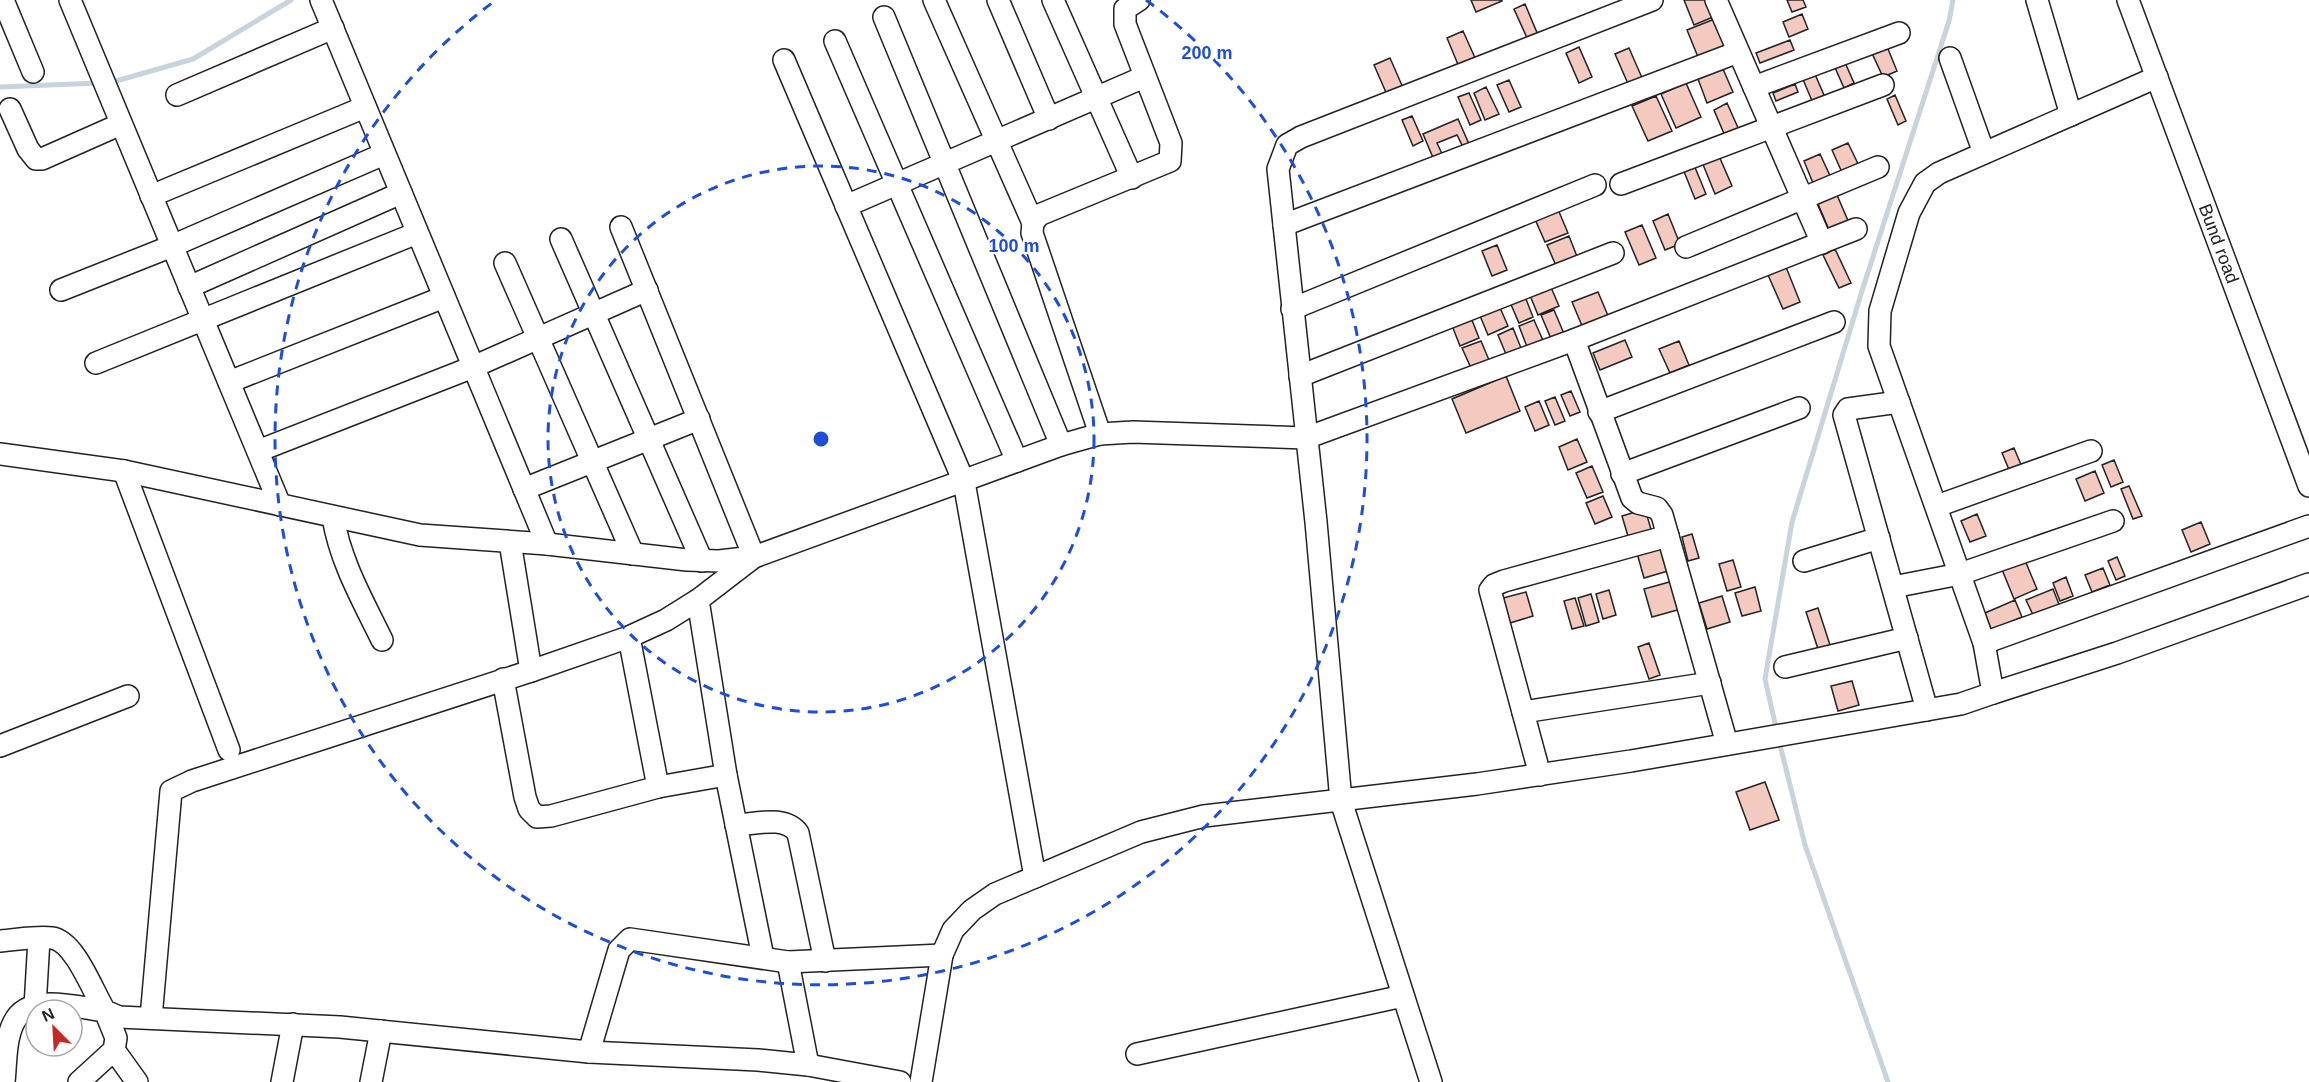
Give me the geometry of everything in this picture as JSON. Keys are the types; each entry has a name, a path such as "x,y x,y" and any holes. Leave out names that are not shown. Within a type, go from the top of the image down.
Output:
{"street":[{"path":"3,0 33,72"},
{"path":"70,0 280,505"},
{"path":"934,0 1033,223 1032,232 1100,434"},
{"path":"998,0 1049,119"},
{"path":"1053,0 1132,178"},
{"path":"1033,223 1039,215 1170,161 1171,144 1144,78 1124,16 1125,9 1139,0"},
{"path":"1431,1082 1341,801 1278,169 1287,146 1301,137 1652,0"},
{"path":"1716,0 1822,243"},
{"path":"2037,0 2071,115"},
{"name":"Bund road","path":"2128,0 2309,486"},
{"path":"322,3 547,544"},
{"path":"884,17 943,165 1061,445"},
{"path":"177,95 333,28"},
{"path":"1754,87 1899,33"},
{"path":"835,41 1017,461"},
{"path":"1284,225 1738,52"},
{"path":"1950,58 1984,153"},
{"path":"784,60 964,482 1035,877"},
{"path":"1993,693 1984,643 1879,346 1880,311 1909,213 1924,183 1939,173 2157,77"},
{"path":"846,206 1144,78"},
{"path":"1621,184 1883,85"},
{"path":"151,196 364,107"},
{"path":"10,109 28,149 36,159 42,159 121,124"},
{"path":"61,290 172,246 384,154"},
{"path":"1686,247 1878,167"},
{"path":"1293,309 1595,185"},
{"path":"189,287 401,193"},
{"path":"621,227 754,557"},
{"path":"0,454 124,471 420,535 547,544 702,561 754,557 1061,445 1100,434 1133,432 1306,438 1574,340 1856,229"},
{"path":"96,363 417,233"},
{"path":"561,239 702,561"},
{"path":"1300,376 1613,253"},
{"path":"505,263 633,554"},
{"path":"258,451 473,367 647,290"},
{"path":"229,382 444,297"},
{"path":"1599,412 1834,322"},
{"path":"1574,340 1632,498 1638,503 1657,508 1662,515 1727,744"},
{"path":"1899,402 1856,406 1848,409 1844,416 1927,710"},
{"path":"1622,474 1799,408"},
{"path":"524,489 593,464 699,419"},
{"path":"1937,506 2091,451"},
{"path":"124,471 230,750"},
{"path":"333,517 336,539 382,640"},
{"path":"1893,587 1960,574 2113,521"},
{"path":"1984,643 2309,526"},
{"path":"1540,775 1490,590 1494,585 1668,536"},
{"path":"1804,561 1879,538"},
{"path":"510,542 531,671"},
{"path":"151,1018 171,791 192,781 531,671 628,637 666,620 698,600 754,557"},
{"path":"921,1082 942,955 953,930 972,910 995,894 1141,832 1174,822 1540,775 1789,735 1961,704 2117,653 2309,584"},
{"path":"698,600 726,775 763,957"},
{"path":"628,637 658,787"},
{"path":"1785,667 1907,638"},
{"path":"503,679 525,797 529,809 537,817 551,816 658,787 726,775"},
{"path":"1523,712 1710,683"},
{"path":"0,747 128,696"},
{"path":"736,825 782,822 791,824 798,833 825,961"},
{"path":"0,941 52,938 64,943 70,949 105,1011 116,1038 114,1050 79,1082"},
{"path":"36,998 39,939"},
{"path":"589,1052 619,950 630,939 788,962 942,955"},
{"path":"788,962 808,1065"},
{"path":"1137,1054 1403,996"},
{"path":"84,1008 105,1011 119,1017 293,1024 589,1052 808,1065 900,1082"},
{"path":"4,1082 10,1034 14,1021 24,1012"},
{"path":"282,1082 293,1024"},
{"path":"371,1082 381,1031"},
{"path":"114,1050 137,1082"}],"building":[{"path":"1471,0 1502,0 1502,1 1476,12"},
{"path":"1684,0 1706,0 1713,17 1694,25"},
{"path":"1787,0 1803,0 1806,7 1792,12"},
{"path":"1525,4 1538,35 1528,40 1514,9"},
{"path":"1802,14 1808,29 1789,37 1783,22"},
{"path":"1717,18 1730,49 1700,62 1687,30"},
{"path":"1463,31 1476,60 1459,67 1447,38"},
{"path":"1790,40 1794,50 1760,63 1756,53"},
{"path":"1886,44 1897,71 1883,77 1871,51"},
{"path":"1579,47 1592,77 1579,83 1566,53"},
{"path":"1629,48 1643,80 1629,86 1615,54"},
{"path":"1390,58 1404,90 1388,97 1374,65"},
{"path":"1843,58 1854,83 1844,88 1833,63"},
{"path":"1723,69 1733,92 1707,103 1698,79"},
{"path":"1814,72 1827,102 1815,108 1802,77"},
{"path":"1509,80 1521,107 1509,112 1497,85"},
{"path":"1686,83 1701,117 1676,128 1661,94"},
{"path":"1795,84 1798,92 1776,101 1773,93"},
{"path":"1486,87 1499,114 1485,120 1474,93"},
{"path":"1469,93 1481,120 1470,125 1458,97"},
{"path":"1895,95 1906,121 1898,125 1887,99"},
{"path":"1656,96 1672,131 1648,141 1632,106"},
{"path":"1727,103 1739,130 1725,136 1714,110"},
{"path":"1412,116 1423,141 1413,146 1402,120"},
{"path":"1458,119 1469,144 1463,147 1457,135 1437,143 1443,156 1434,160 1423,134"},
{"path":"1848,143 1861,170 1844,177 1832,150"},
{"path":"1820,154 1832,180 1815,188 1804,161"},
{"path":"1719,156 1732,186 1715,194 1702,162"},
{"path":"1694,165 1706,194 1695,199 1683,169"},
{"path":"1837,195 1849,223 1830,232 1818,204"},
{"path":"1557,207 1568,233 1545,242 1534,217"},
{"path":"1668,214 1680,244 1665,250 1653,221"},
{"path":"1642,225 1656,258 1639,265 1625,232"},
{"path":"1569,236 1578,259 1557,268 1547,245"},
{"path":"1497,245 1507,270 1492,276 1482,251"},
{"path":"1835,249 1851,283 1839,288 1823,255"},
{"path":"1786,267 1800,302 1783,309 1768,275"},
{"path":"1550,285 1559,306 1538,315 1529,293"},
{"path":"1598,292 1609,318 1583,328 1572,302"},
{"path":"1524,294 1533,317 1519,323 1509,300"},
{"path":"1498,303 1508,326 1488,335 1478,311"},
{"path":"1554,310 1565,336 1552,341 1541,315"},
{"path":"1470,315 1479,338 1460,346 1451,323"},
{"path":"1534,320 1545,345 1529,352 1519,326"},
{"path":"1513,328 1523,353 1508,359 1498,335"},
{"path":"1625,340 1632,357 1600,370 1593,353"},
{"path":"1481,341 1489,360 1471,368 1462,348"},
{"path":"1679,341 1689,365 1670,373 1659,349"},
{"path":"1506,376 1520,411 1466,433 1452,399"},
{"path":"1571,391 1580,412 1570,416 1561,395"},
{"path":"1555,397 1565,421 1555,425 1545,401"},
{"path":"1539,401 1549,425 1535,431 1525,407"},
{"path":"1577,439 1587,462 1568,470 1559,447"},
{"path":"2014,448 2022,467 2010,472 2002,453"},
{"path":"2114,460 2123,482 2111,487 2102,465"},
{"path":"1592,466 1603,492 1587,498 1576,473"},
{"path":"2095,471 2104,493 2085,501 2076,479"},
{"path":"2129,486 2142,516 2133,519 2121,489"},
{"path":"1603,496 1612,517 1595,524 1586,503"},
{"path":"1645,509 1653,536 1630,543 1622,516"},
{"path":"1977,514 1986,536 1970,542 1961,521"},
{"path":"2201,522 2210,544 2191,552 2182,530"},
{"path":"1692,534 1699,558 1688,561 1682,537"},
{"path":"1661,546 1668,571 1644,578 1637,553"},
{"path":"2117,557 2125,576 2116,580 2108,561"},
{"path":"2024,558 2037,589 2014,599 2001,567"},
{"path":"1733,560 1741,587 1727,591 1719,564"},
{"path":"2103,568 2110,585 2092,592 2085,575"},
{"path":"2066,577 2073,596 2060,601 2053,583"},
{"path":"1673,581 1681,609 1652,617 1644,589"},
{"path":"1755,587 1761,611 1742,616 1735,593"},
{"path":"2053,589 2060,607 2034,617 2026,600"},
{"path":"1609,590 1616,615 1603,619 1596,594"},
{"path":"1526,592 1533,616 1510,623 1503,598"},
{"path":"1591,594 1599,622 1586,626 1578,598"},
{"path":"1722,596 1730,622 1707,629 1699,603"},
{"path":"1575,598 1584,626 1572,629 1564,601"},
{"path":"2015,600 2022,617 1991,630 1985,613"},
{"path":"1818,608 1830,645 1818,649 1806,612"},
{"path":"1649,643 1660,675 1649,679 1638,647"},
{"path":"1852,681 1859,705 1838,711 1831,686"},
{"path":"1765,782 1779,820 1750,830 1736,792"}],"waterway":[{"path":"109,83 193,59 291,0"},
{"path":"1777,732 1765,679 1792,522 1861,294 1949,21 1953,0"},
{"path":"0,87 99,83"},
{"path":"1779,741 1805,845 1888,1082"}]}
